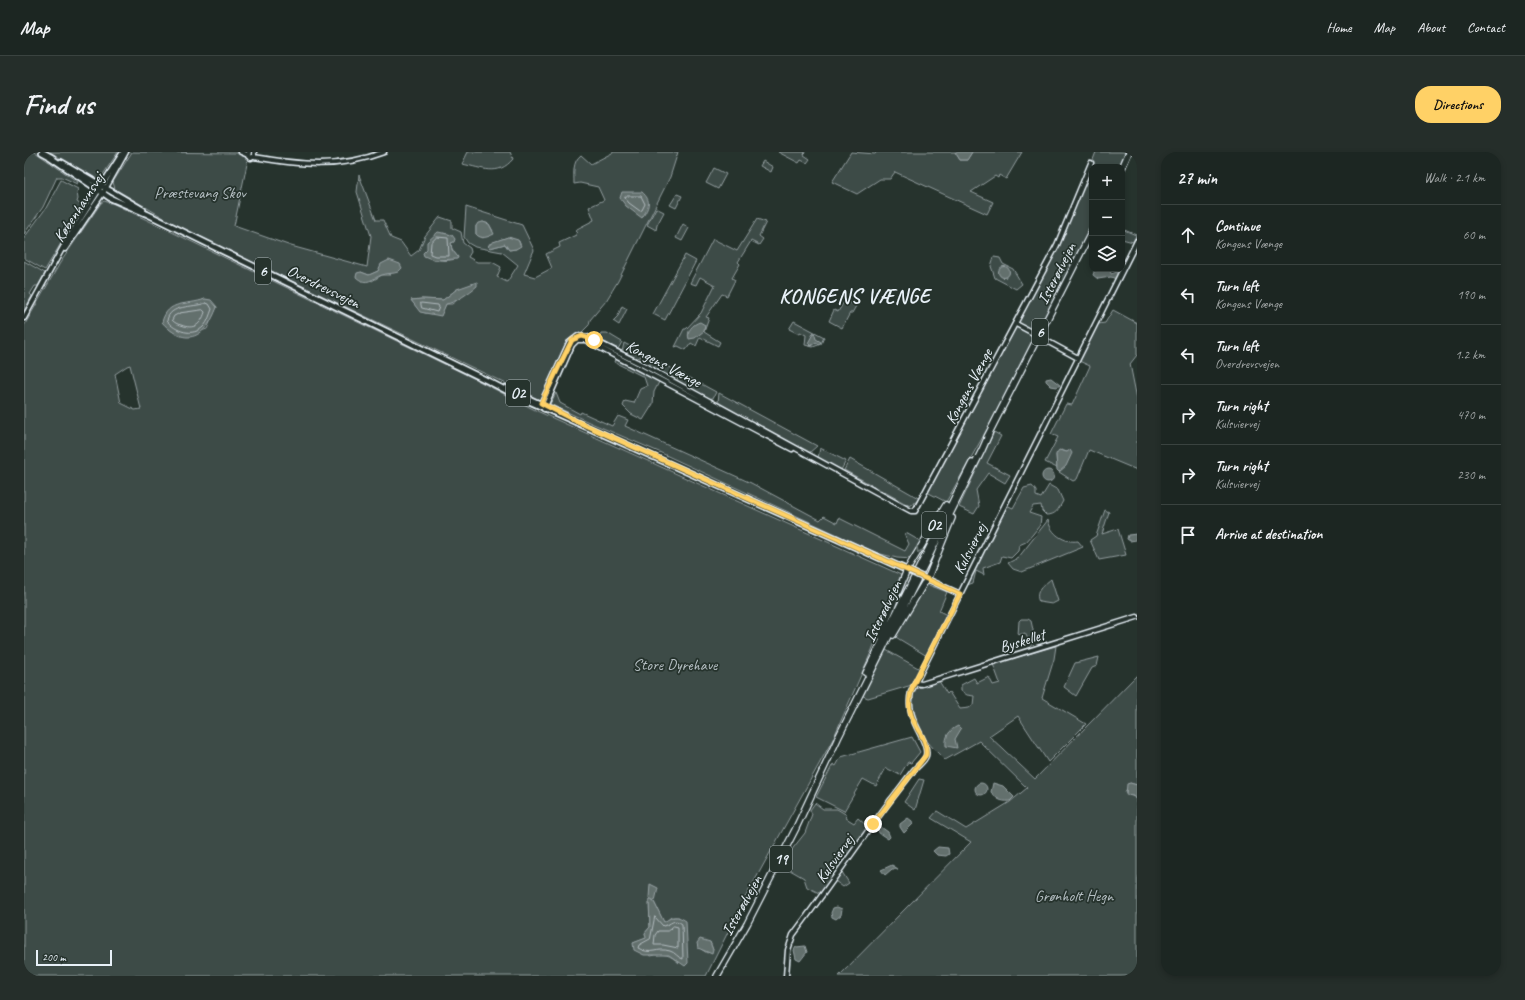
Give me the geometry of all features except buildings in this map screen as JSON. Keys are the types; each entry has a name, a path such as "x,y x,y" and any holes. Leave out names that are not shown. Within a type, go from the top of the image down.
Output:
{"highway":[{"path":"1124,164 1129,152"},
{"name":"Isterødvejen","path":"838,738 872,661 1089,236"},
{"name":"Isterødvejen","path":"717,976 775,870 963,484"},
{"name":"O2","path":"908,570 963,484"},
{"name":"6","path":"926,578 963,484"},
{"path":"872,661 874,651 908,570"},
{"path":"882,649 888,644 926,578"}],"main road":[{"name":"Overdrevsvejen","path":"42,152 102,189 147,214 490,382 926,578"},
{"name":"Overdrevsvejen","path":"102,189 135,205 147,214"}],"street":[{"name":"Københavnsvej","path":"102,189 123,152"},
{"name":"Københavnsvej","path":"24,318 61,254 126,152"},
{"path":"241,152 247,153 249,158 254,154 266,159 290,163 318,165 354,161 384,152"},
{"name":"Kongens Vænge","path":"542,406 572,345 577,340 585,340 911,511 915,511 1057,245 1091,163"},
{"name":"Kulsviervej","path":"786,976 788,950 793,935 914,769 925,759 927,751 926,746 914,725 910,711 909,698 914,683 1137,241"},
{"path":"1016,324 1035,334"},
{"path":"1041,338 1078,358"},
{"name":"Overdrevsvejen","path":"926,578 960,594"},
{"name":"Byskellet","path":"914,683 922,684 1137,617"}],"green space":[{"path":"24,152 35,152 78,182 77,184 62,177 57,177 43,207 24,234"},
{"name":"Præstevang Skov","path":"50,152 118,152 100,179 96,180"},
{"path":"132,152 241,153 248,159 234,226 291,246 367,267 371,236 357,192 359,175 376,220 383,220 391,238 401,242 411,256 419,250 425,236 440,217 452,221 452,228 461,232 463,243 470,248 471,252 468,257 477,262 492,262 501,267 497,277 507,282 518,265 502,252 475,247 468,243 464,237 466,207 522,225 534,250 524,274 535,277 552,268 546,254 560,247 559,243 576,235 577,229 594,220 589,207 604,200 598,187 580,183 574,184 575,164 581,155 591,164 614,152 678,152 670,177 618,281 606,301 590,320 589,325 581,333 570,339 540,400 176,225 115,189 113,182","holes":["483,222 489,224 493,231 483,238 476,234 476,226","443,233 452,235 451,247 458,258 453,260 440,260 423,253","508,237 519,241 520,244 516,249 509,250 505,244 490,248 489,244","380,269 391,275 382,275 372,281 361,272 369,275","457,289 467,292 452,304 446,304 443,310 432,313 422,312 411,300 443,300"]},
{"path":"468,152 510,152 513,159 507,165 496,170 483,169 462,164"},
{"path":"778,152 805,152 804,155 810,159 807,163 801,160 799,163"},
{"path":"851,152 875,154 877,152 955,152 960,160 967,160 972,152 1022,152 1006,179 999,175 998,178 995,176 971,192 993,202 987,214 895,172 890,179 880,179 857,194 832,182"},
{"path":"1096,152 1125,152 1120,164 1091,164"},
{"path":"763,161 773,167 771,172 760,166"},
{"path":"714,168 726,174 718,189 706,183"},
{"path":"1089,170 1089,230 998,410 946,502 927,492 1063,238"},
{"path":"61,180 78,189 77,202 81,205 83,202 85,203 45,270 24,258 24,238 46,208"},
{"path":"677,194 682,196 676,208 670,205"},
{"name":"Store Dyrehave","path":"104,201 114,204 471,377 537,411 901,575 872,650 833,739 745,898 706,976 24,976 24,326 60,263 101,203","holes":["205,299 217,307 207,329 188,335 183,335 173,332 162,322 183,304 196,303","130,365 141,409 135,410 121,403 115,374","649,899 654,902 664,923 671,917 679,917 679,963 666,955 651,956 633,943 647,938 645,933 650,927","710,942 713,950 707,953 701,949"]},
{"path":"656,208 664,212 656,230 647,225"},
{"path":"757,219 766,222 759,236 763,239 759,245 751,241 738,262 740,264 732,278 735,280 727,296 722,294 706,317 709,318 704,332 720,342 718,346 700,337 696,346 691,343 686,350 678,346 675,347 684,329 686,329 701,313 715,285 700,277 696,285 690,283 713,239 737,251"},
{"path":"683,224 689,228 682,241 676,238"},
{"path":"1125,230 1136,235 1133,242 1125,240"},
{"path":"685,255 696,261 665,320 653,314"},
{"path":"994,257 1000,258 1003,264 1013,269 1022,284 1016,289 995,278 991,266"},
{"path":"24,261 45,273 38,286 35,286 30,294 32,296 24,311"},
{"path":"845,300 856,306 852,313 850,313 842,328 829,321 834,310 838,312"},
{"path":"622,306 627,309 619,325 613,321 618,316"},
{"path":"1113,310 1137,323 1137,355 1130,364 1137,399 1137,470 1089,450 1077,479 1073,481 1059,472 1069,459 1070,450 1067,452 1061,450 1056,455 1057,468 1045,462 1058,437 1051,434 1066,404 1072,405 1090,366 1079,361 1098,324 1105,323"},
{"path":"794,321 824,337 821,344 813,347 805,345 806,335 800,332 799,334 789,329"},
{"path":"601,333 607,333 622,342 618,349 599,339"},
{"path":"624,343 645,355 635,359 622,352"},
{"path":"615,359 659,382 654,392 653,404 643,420 631,414 623,406 625,401 634,403 640,389 647,386 644,377 614,362"},
{"path":"651,359 677,371 678,373 674,380 652,368 650,365"},
{"path":"681,373 716,392 713,398 707,399 676,381"},
{"path":"556,393 560,403 580,414 581,412 612,426 618,416 628,420 625,426 751,483 820,520 824,516 837,523 839,518 905,551 909,544 905,535 906,533 920,541 925,536 912,559 897,558 877,553 659,452 550,404"},
{"path":"719,393 817,446 809,453 718,402"},
{"path":"994,432 1001,436 987,463 1010,475 1005,483 988,473 976,490 979,506 974,514 959,507"},
{"path":"820,448 846,461 841,470 818,458"},
{"path":"850,459 920,499 910,506 844,470"},
{"path":"1049,485 1058,490 1063,501 1058,509 1052,514 1046,515 1042,511 1041,505 1033,506 1029,513 1041,517 1040,525 1033,534 1026,542 1019,545 1018,551 1011,558 1002,556 1000,562 983,568 984,575 976,571 973,583 967,585 1006,505 1013,508 1024,488 1032,486 1036,491 1036,496 1041,498"},
{"path":"1105,510 1109,512 1102,534 1118,529 1126,555 1099,560 1090,540 1096,536"},
{"path":"1048,520 1055,533 1068,541 1078,541 1083,547 1022,572 1013,569 1008,563 1018,558"},
{"path":"1051,579 1058,601 1052,604 1039,602 1038,592 1042,586"},
{"path":"926,584 947,592 939,611 947,615 927,656 894,636"},
{"path":"1021,619 1028,619 1031,621 1033,630 1032,645 1027,644 1028,639 1025,633 1018,635 1019,621"},
{"name":"Grønholt Hegn","path":"1056,646 1054,659 1042,698 1086,724 1048,762 1018,716 989,736 1035,779 1137,675 1137,785 1130,783 1125,792 1137,799 1137,976 839,976 971,842 931,818 937,811 966,829 1010,802 1027,788 979,741 945,760 924,737 918,728 911,709 915,689 939,681 947,694 949,692 960,709 969,708 973,705 974,696 967,695 961,691 961,685 974,678 977,683 989,677 993,685 1000,683 993,664"},
{"path":"886,650 920,669 912,685 868,698 863,696"},
{"path":"1099,657 1097,666 1092,668 1076,696 1064,687 1075,663"},
{"path":"912,737 920,752 911,763 908,762 900,775 886,768 876,786 863,779 844,811 816,797 833,764 836,766 841,757"},
{"path":"919,779 924,780 915,810 904,802"},
{"path":"815,803 823,809 837,809 847,815 846,818 854,823 858,818 869,828 821,894 807,887 804,878 783,866 790,852 805,833 812,814 810,810"},
{"path":"842,872 849,883 843,887 835,881"}],"water":[{"path":"955,152 972,152 967,160 960,160"},
{"path":"622,192 642,192 645,195 648,201 648,207 642,218 626,206 620,198"},
{"path":"483,222 489,224 494,234 487,237 480,237 476,234 476,226 478,223"},
{"path":"438,232 452,235 455,239 454,242 451,243 452,250 458,257 457,259 434,260 424,256 423,253 427,249 427,242"},
{"path":"508,237 518,240 521,246 516,249 509,250 505,244 490,248 488,246 493,242"},
{"path":"389,260 400,264 402,268 398,272 384,274 366,282 356,277 357,273 361,272 369,275 378,271 381,264"},
{"path":"1004,266 1008,268 1010,272 1008,276 1004,278 1000,276 998,272 1000,268"},
{"path":"1094,272 1111,272 1111,274 1117,272 1116,279 1111,277 1098,279 1093,275"},
{"path":"477,282 477,286 466,294 454,302 446,304 441,316 420,312 411,300 443,300 457,289"},
{"path":"205,299 211,300 217,307 207,326 194,336 187,337 179,335 162,322 165,315 173,306"},
{"path":"700,322 705,325 704,331 695,338 689,339 689,331 695,324"},
{"path":"814,332 816,339 821,342 819,344 816,342 811,346 808,343"},
{"path":"1051,378 1060,385 1057,387 1051,386 1046,379"},
{"path":"1059,450 1067,452 1070,450 1072,453 1066,466 1059,472 1057,470 1056,454"},
{"path":"1048,470 1052,472 1054,476 1052,480 1048,482 1044,480 1042,476 1044,472"},
{"path":"1137,534 1136,540 1130,541 1127,539 1128,535"},
{"path":"958,726 961,729 955,739 957,748 946,746 948,734"},
{"path":"979,783 983,783 987,789 983,795 979,795 975,791 975,787"},
{"path":"993,783 1003,786 1014,797 1010,801 1004,801 997,798 991,792"},
{"path":"1130,783 1137,785 1137,799 1133,796 1126,795 1127,784"},
{"path":"908,818 913,824 904,833 900,827 900,824"},
{"path":"881,827 888,832 890,837 888,839 879,833 878,830"},
{"path":"938,847 948,848 949,854 946,856 937,855 933,851"},
{"path":"892,865 898,869 892,869 885,875 881,870"},
{"path":"650,884 658,888 655,901 649,898"},
{"path":"649,899 654,902 664,922 675,917 686,921 688,963 685,966 669,955 644,955 634,950 633,943 646,938 645,933 650,927"},
{"path":"837,907 842,909 841,915 836,919 832,917 831,913 833,908"},
{"path":"700,939 710,942 713,950 712,954 698,948 697,943"},
{"path":"805,946 807,952 800,961 796,959 794,950 796,947"}],"district":[{"name":"KONGENS VÆNGE","path":"855,296"}],"route":[{"path":"594,340 587,337 578,336 569,343 541,403 576,421 960,594 914,683 909,698 911,718 926,746 927,751 925,759 914,769 873,824"}]}
